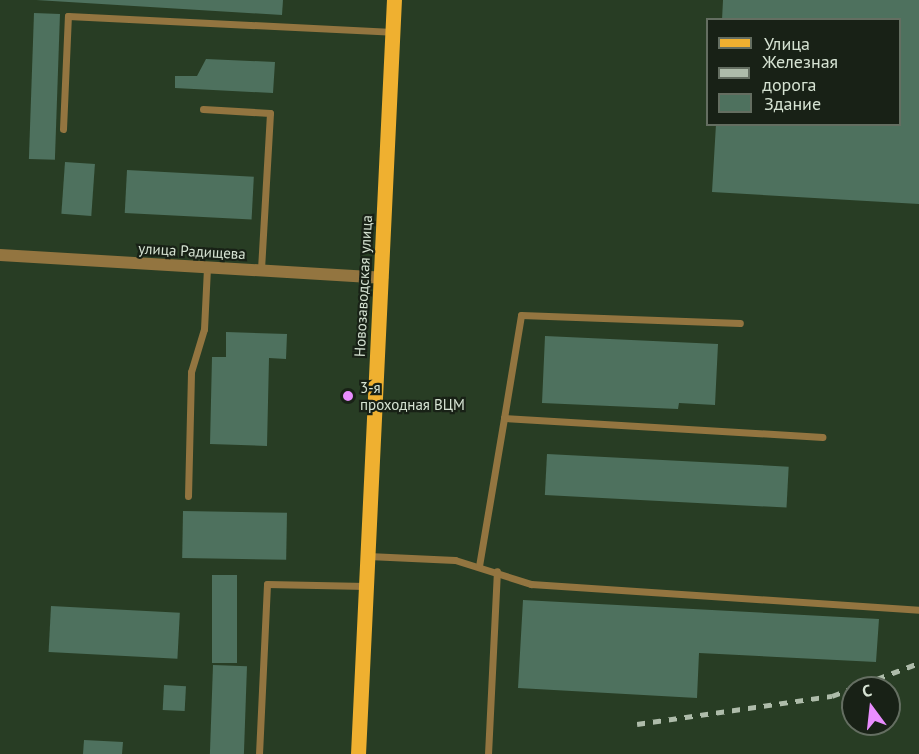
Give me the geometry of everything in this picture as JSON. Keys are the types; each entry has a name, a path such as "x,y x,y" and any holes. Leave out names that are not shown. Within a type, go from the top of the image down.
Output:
{"main road":[{"name":"Новозаводская улица","path":"358,754 394,0"}],"street":[{"name":"улица Радищева","path":"0,255 382,278"}],"lane":[{"path":"63,129 68,16 393,32"},
{"path":"203,109 270,113 261,270"},
{"path":"188,496 191,372 204,329 207,267"},
{"path":"479,566 521,315 740,323"},
{"path":"504,418 822,437"},
{"path":"368,556 455,560 497,571 531,584 919,610"},
{"path":"488,754 497,571"},
{"path":"259,754 267,584 366,586"}],"building":[{"path":"36,0 283,0 282,15"},
{"path":"723,0 919,0 919,204 712,192 716,126 901,126 901,18 722,18"},
{"path":"34,13 60,14 55,160 29,159"},
{"path":"206,59 275,62 273,93 175,88 175,76 197,76"},
{"path":"65,162 95,164 91,216 61,214"},
{"path":"127,170 254,177 252,220 125,213"},
{"path":"226,332 287,334 286,359 269,358 267,446 210,444 212,357 226,357"},
{"path":"545,336 718,344 715,405 679,403 678,409 542,403"},
{"path":"547,454 789,467 787,508 545,495"},
{"path":"183,511 287,513 286,560 182,558"},
{"path":"212,575 237,575 237,663 212,663"},
{"path":"523,600 879,619 876,662 699,653 697,698 518,688"},
{"path":"51,606 180,613 177,659 49,652"},
{"path":"213,665 247,666 244,754 210,754"},
{"path":"164,685 186,686 185,711 163,710"},
{"path":"84,740 123,742 122,754 83,754"}],"railway":[{"path":"637,724 832,696 919,663"}],"place":[{"name":"3-я проходная ВЦМ","path":"348,396"}]}
